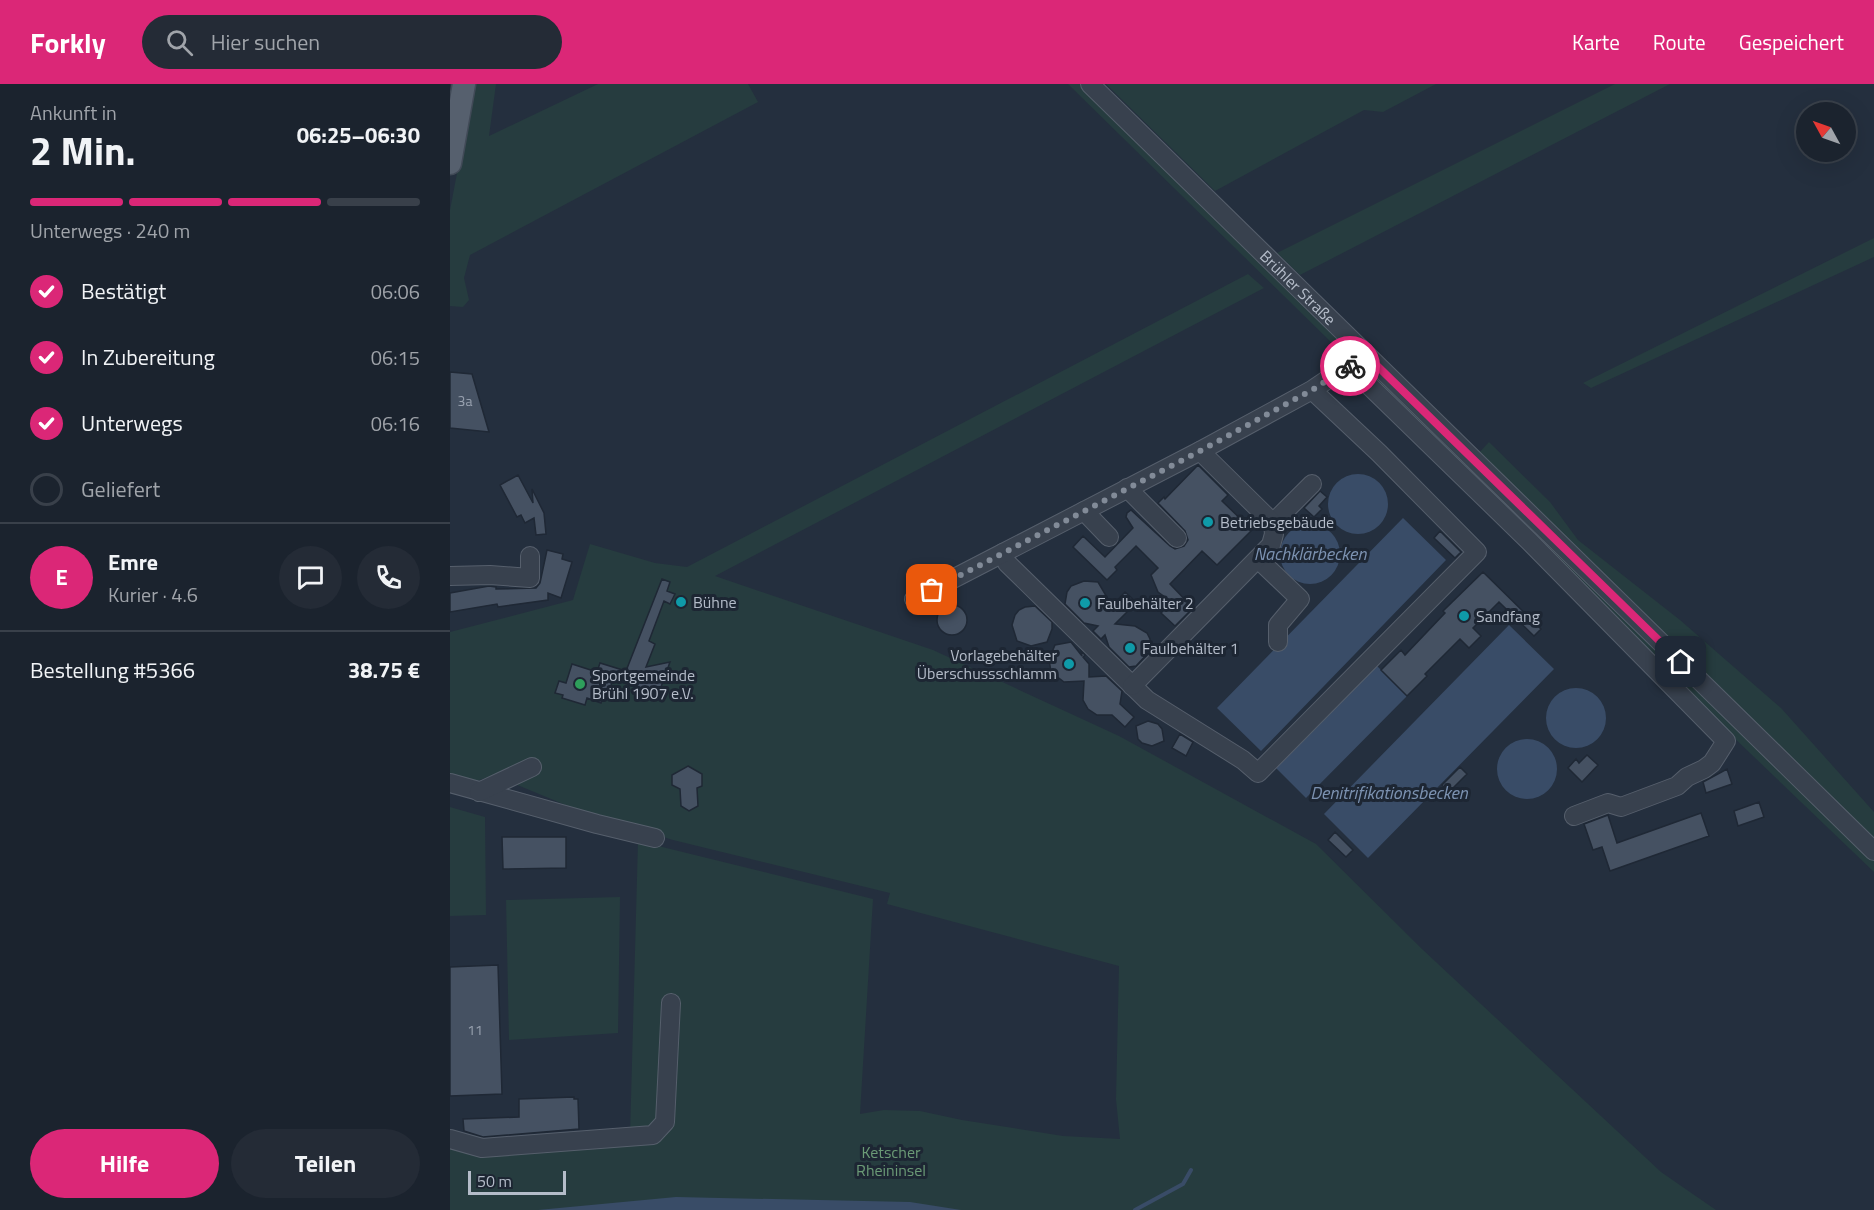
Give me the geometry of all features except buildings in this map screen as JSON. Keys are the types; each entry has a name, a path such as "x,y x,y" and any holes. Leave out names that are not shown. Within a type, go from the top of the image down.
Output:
{"main road":[{"path":"450,163 464,84"}],"street":[{"name":"Brühler Straße","path":"1090,84 1874,851"},
{"path":"914,599 1200,451 1312,390 1365,354"},
{"path":"1349,366 1538,549 1726,741 1712,763 1687,777 1677,786 1621,807 1608,803 1574,816"},
{"path":"1003,553 1007,562 1147,700 1244,760 1258,772 1477,552 1379,453 1312,390"},
{"path":"1132,686 1258,558 1271,544 1274,534 1273,522 1200,451"},
{"path":"1273,522 1312,484"},
{"path":"1127,488 1177,538"},
{"path":"1084,511 1109,537"},
{"path":"450,576 490,575 530,578 530,556"},
{"path":"1258,558 1300,599 1278,625 1278,642"},
{"path":"479,792 532,767"},
{"path":"450,783 655,837"},
{"path":"450,1139 482,1148 653,1135 665,1122 670,1003"}],"green space":[{"path":"474,84 496,84 489,136 598,84 748,84 758,102 470,255 464,278 469,300 463,307 450,306 450,210"},
{"path":"1068,84 1082,84 1266,264 1337,338 1341,349 1337,348"},
{"path":"1106,84 1436,84 1383,112 1364,110 1215,191"},
{"path":"1615,84 1670,84 1300,275 1277,253"},
{"path":"1874,238 1874,257 1591,388 1583,383"},
{"name":"Ketscher Rheininsel","path":"1248,274 1264,288 715,576 933,650 1119,736 1316,844 1422,949 1661,1172 1716,1210 450,1210 450,1149 462,1146 630,1136 638,841 873,899 860,1114 884,1110 920,1111 1063,1136 1120,1139 1116,1099 1119,966 887,904 890,893 673,840 580,811 515,784 511,769 474,782 450,773 450,632 573,600 590,544 655,563 687,567"},
{"path":"1368,371 1375,375 1451,448 1874,859 1874,872 1702,707 1363,372"},
{"path":"1489,442 1550,502 1578,540 1680,620 1781,708 1874,812 1874,842 1477,455"},
{"path":"450,807 485,817 486,915 450,916"},
{"path":"620,897 618,1033 509,1040 506,900"}],"water":[{"name":"Nachklärbecken","path":"1358,474 1379,483 1388,504 1379,525 1358,534 1337,525 1328,504 1337,483"},
{"path":"1403,518 1446,560 1261,751 1217,708"},
{"name":"Nachklärbecken","path":"1310,524 1331,533 1340,554 1331,575 1310,584 1289,575 1280,554 1289,533"},
{"name":"Denitrifikationsbecken","path":"1509,625 1554,669 1368,858 1324,814"},
{"path":"1377,666 1407,696 1306,798 1276,768"},
{"path":"1576,688 1597,697 1606,718 1597,739 1576,748 1555,739 1546,718 1555,697"},
{"path":"1527,739 1548,748 1557,769 1548,790 1527,799 1506,790 1497,769 1506,748"},
{"path":"676,1197 910,1202 961,1210 538,1210"}],"waterway":[{"path":"1135,1210 1183,1184 1191,1170"}],"way so far":[{"path":"932,590 1200,451 1312,390 1350,366"}],"place":[{"name":"Betriebsgebäude","path":"1208,522"},
{"name":"Bühne","path":"681,602"},
{"name":"Faulbehälter 2","path":"1085,603"},
{"name":"Sandfang","path":"1464,616"},
{"name":"Faulbehälter 1","path":"1130,648"},
{"name":"Vorlagebehälter Überschussschlamm","path":"1069,664"},
{"name":"Sportgemeinde Brühl 1907 e.V.","path":"580,684"}],"route":[{"path":"1350,366 1365,354 1681,662"}]}
